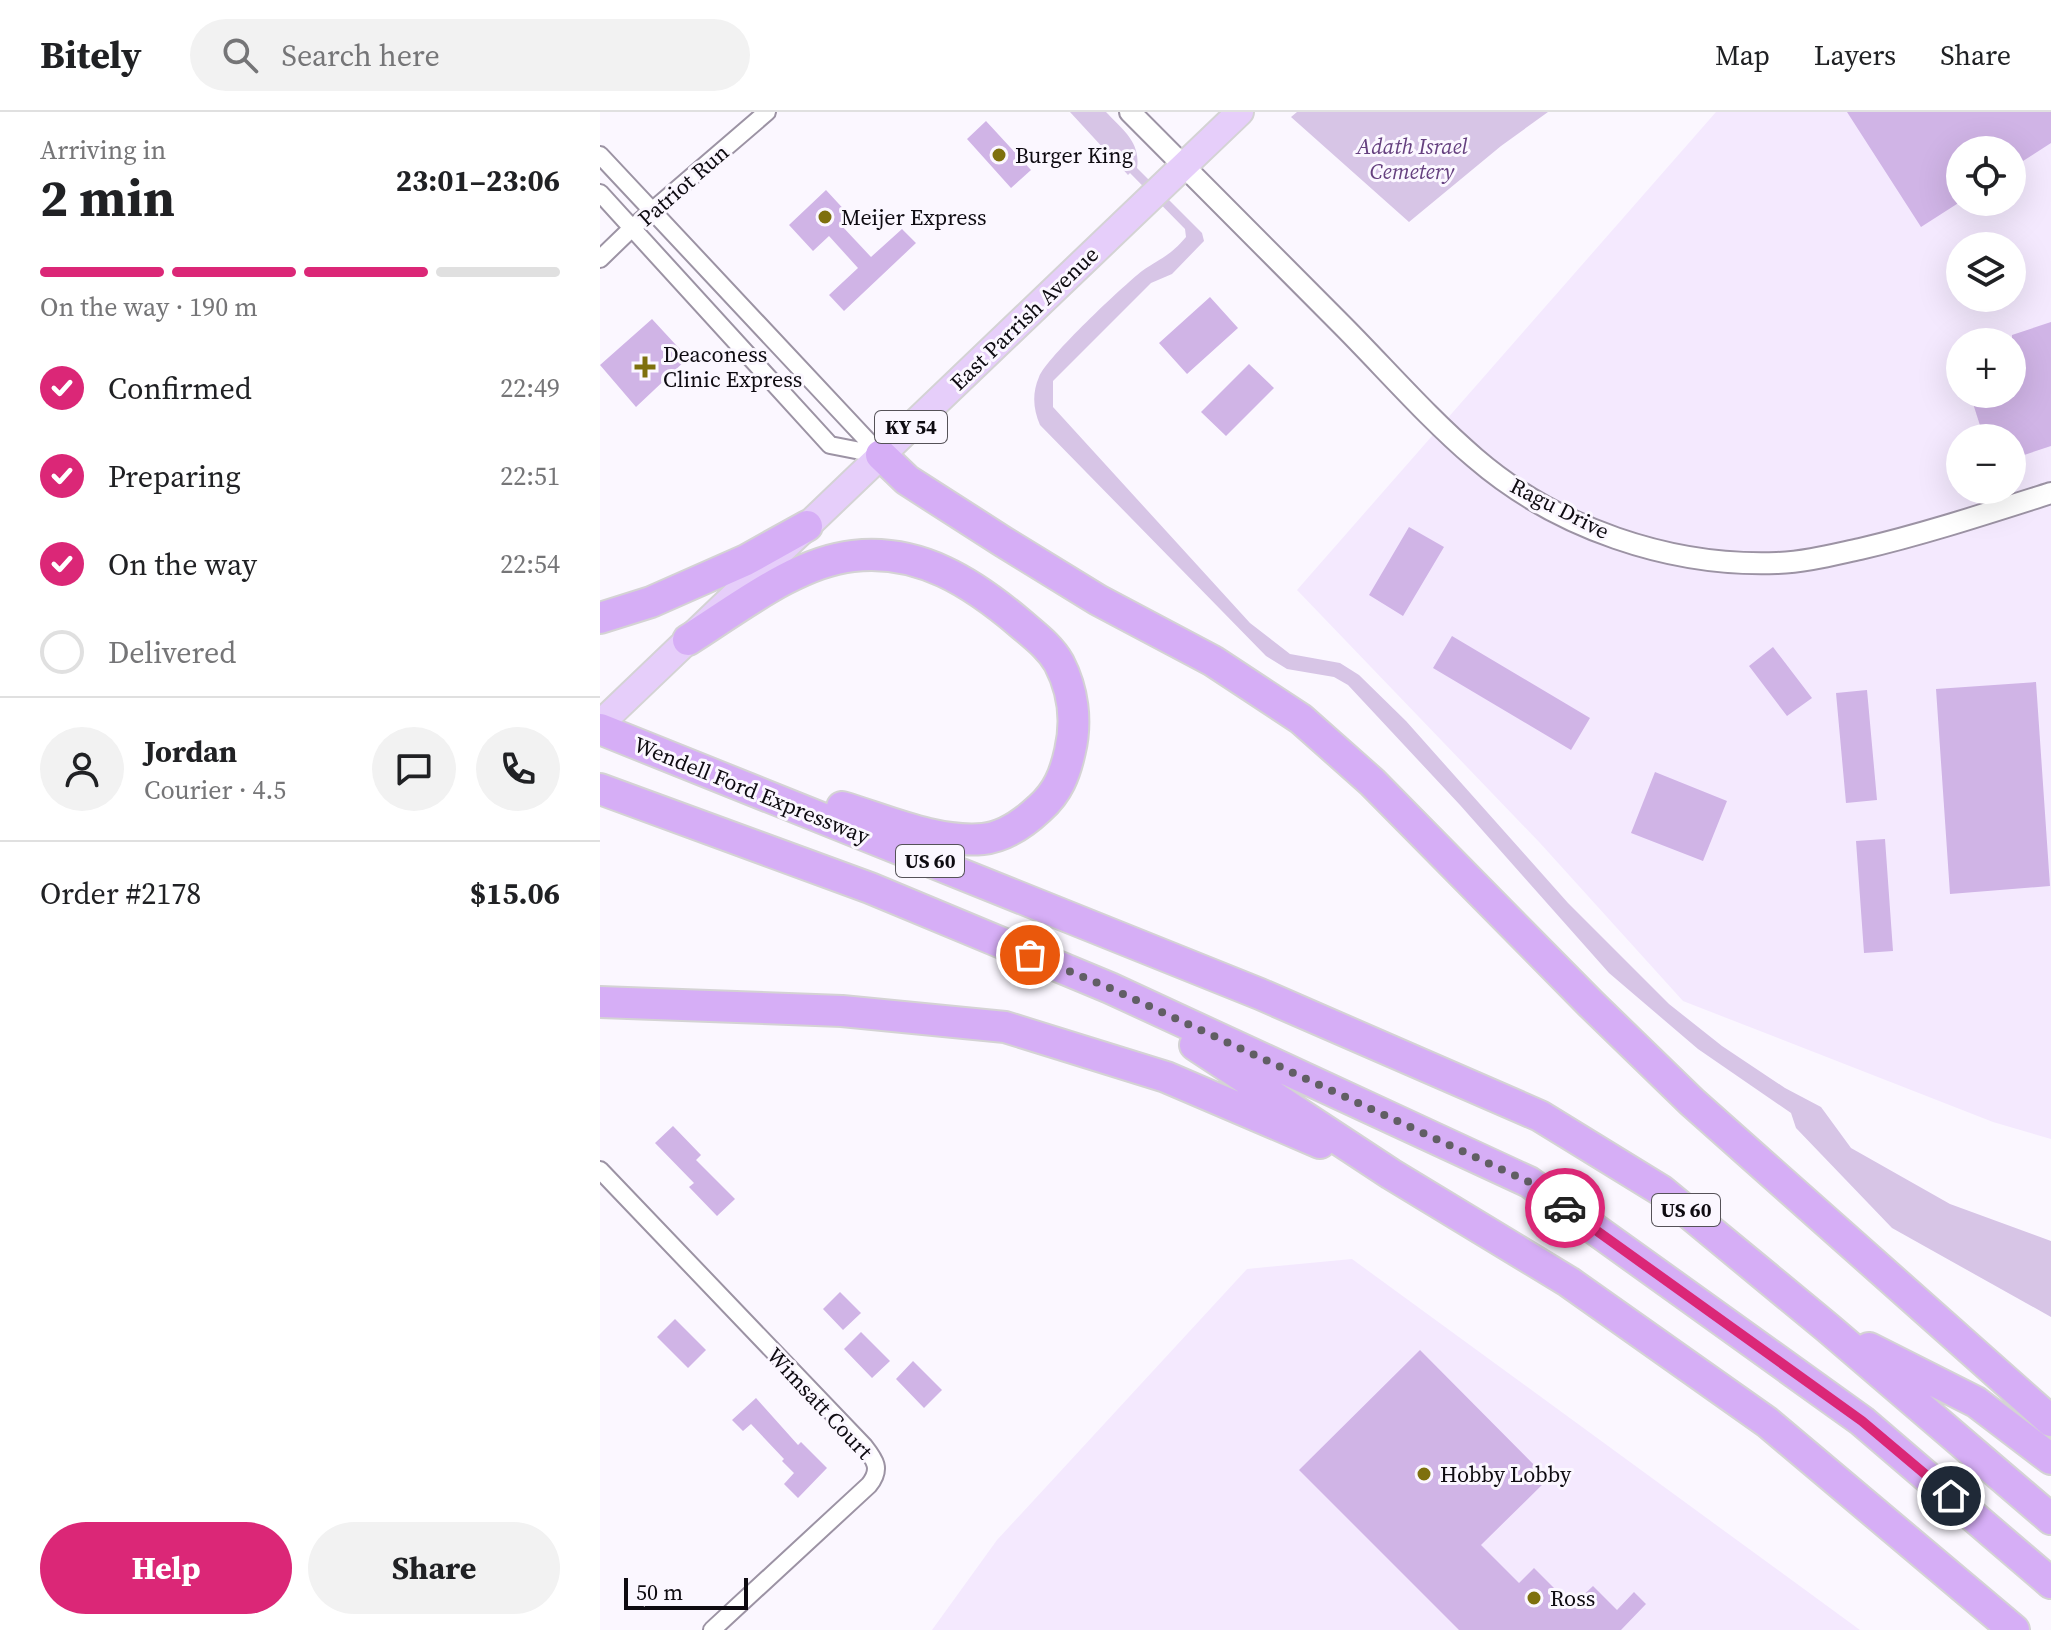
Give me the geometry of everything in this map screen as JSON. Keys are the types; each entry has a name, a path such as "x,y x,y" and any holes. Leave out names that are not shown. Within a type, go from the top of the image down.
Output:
{"highway":[{"path":"881,455 907,480 1002,541 1098,600 1213,661 1301,719 1372,782 1692,1102 2051,1421"},
{"path":"600,618 651,602 746,560 807,526"},
{"path":"605,729 952,839 984,839 1007,833 1043,805 1062,780 1074,725 1071,694 1058,662 1044,644 971,585 909,557 853,556 821,564 792,576 688,640"},
{"name":"Wendell Ford Expressway","path":"605,729 1260,994 1540,1116 1662,1191 1828,1328"},
{"name":"US 60","path":"600,789 870,888 1110,988 1529,1182 1862,1421 2051,1583"},
{"path":"1110,988 1391,1174 1569,1282 1767,1422 2014,1630"},
{"path":"600,1002 842,1011 1005,1027 1166,1077 1391,1174"},
{"path":"1828,1328 1976,1402 2051,1459"},
{"name":"US 60","path":"1828,1328 2051,1519"}],"main road":[{"name":"East Parrish Avenue","path":"605,729 638,688 1240,112"}],"street":[{"name":"Patriot Run","path":"600,259 767,112"},
{"name":"Ragu Drive","path":"1130,112 1475,458 1542,505 1579,523 1618,538 1698,558 1738,563 1778,563 1818,559 1897,540 2051,493"},
{"path":"600,155 881,455"},
{"path":"600,193 830,445 881,455"},
{"name":"Wimsatt Court","path":"600,1170 864,1446 876,1460 878,1468 876,1477 869,1485 712,1630"}],"shaded area":[{"path":"1716,112 2051,112 2051,1139 1993,1122 1683,1001 1540,843 1297,590"},
{"path":"1352,1259 1860,1630 932,1630 997,1540 1247,1269"}],"green space":[{"path":"1070,112 1106,112 1133,143 1137,168 1202,233 1204,241 1172,274 1151,283 1053,381 1053,407 1250,623 1290,654 1340,663 1359,675 1406,721 1568,903 1669,1004 1722,1046 1785,1088 1821,1107 1851,1148 1950,1204 2051,1241 2051,1317 1892,1228 1796,1128 1791,1113 1698,1049 1609,973 1460,805 1348,685 1334,677 1287,669 1266,656 1040,425 1034,395 1045,367 1119,291 1170,253 1186,237 1185,229 1130,173 1128,175"},
{"name":"Adath Israel Cemetery","path":"1297,112 1548,112 1501,146 1409,222 1291,117"}],"building":[{"path":"1847,112 2051,112 2051,143 2026,159 2026,136 1946,136 1946,211 1921,227"},
{"name":"Burger King","path":"986,121 1031,170 1011,188 967,139"},
{"path":"826,190 850,216 841,225 871,257 902,229 916,243 844,311 829,295 858,268 829,236 813,251 789,225"},
{"path":"1210,297 1238,328 1187,374 1159,343"},
{"path":"652,319 688,358 636,407 600,365"},
{"path":"2051,322 2051,446 2026,454 2026,424 1980,424 1974,408 2026,408 2026,330"},
{"path":"1249,364 1274,388 1226,436 1201,412"},
{"path":"1409,527 1444,547 1403,616 1369,595"},
{"path":"1452,636 1590,718 1571,750 1433,668"},
{"path":"1773,647 1812,698 1787,716 1749,666"},
{"path":"2036,682 2050,886 1950,894 1936,689"},
{"path":"1867,690 1877,800 1846,803 1836,693"},
{"path":"1655,772 1727,801 1703,861 1631,833"},
{"path":"1885,839 1893,951 1864,953 1856,841"},
{"path":"673,1126 701,1155 696,1160 735,1199 717,1216 689,1187 694,1183 655,1143"},
{"path":"840,1292 861,1313 843,1330 823,1309"},
{"path":"675,1319 706,1350 688,1368 657,1337"},
{"path":"861,1332 890,1361 872,1378 844,1349"},
{"name":"Hobby Lobby","path":"1420,1350 1548,1479 1481,1545 1519,1583 1534,1568 1572,1606 1593,1586 1617,1610 1634,1592 1646,1604 1621,1630 1459,1630 1299,1470"},
{"path":"913,1361 942,1390 924,1408 896,1379"},
{"path":"756,1398 798,1445 801,1442 827,1468 798,1498 784,1484 794,1473 782,1461 784,1459 751,1424 743,1431 732,1420"}],"way so far":[{"path":"1030,955 1110,988 1529,1182 1565,1208"}],"place":[{"name":"Burger King","path":"999,155"},
{"name":"Meijer Express","path":"825,217"},
{"name":"Deaconess Clinic Express","path":"645,367"},
{"name":"Hobby Lobby","path":"1424,1474"},
{"name":"Ross","path":"1534,1598"}],"route":[{"path":"1565,1208 1862,1421 1951,1496"}]}
